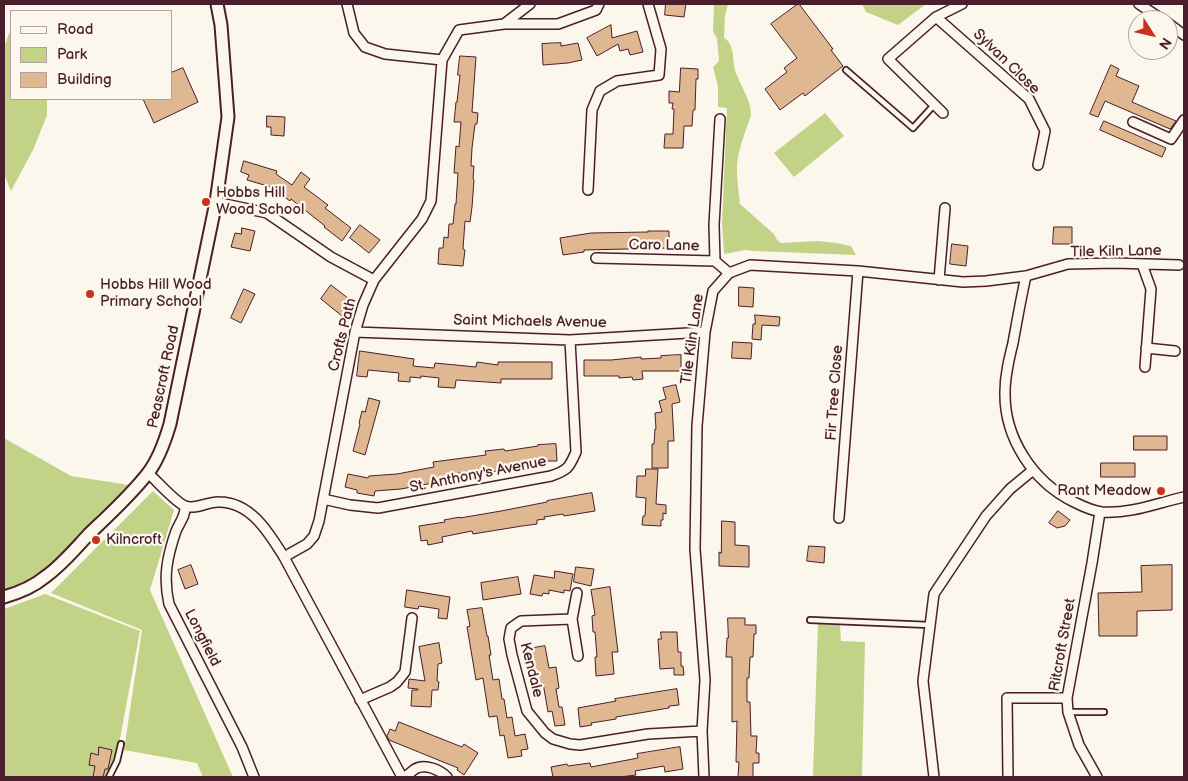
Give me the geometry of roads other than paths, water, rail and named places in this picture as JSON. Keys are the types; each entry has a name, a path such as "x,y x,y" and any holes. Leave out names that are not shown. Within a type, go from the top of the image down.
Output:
{"street":[{"name":"Peascroft Road","path":"4,597 22,591 46,577 126,498 148,473 160,451 170,424 216,202 228,117 221,25 217,4"},
{"path":"347,4 354,34 365,47 385,54 442,60"},
{"path":"504,24 530,4"},
{"name":"Crofts Path","path":"284,557 307,544 314,536 319,521 355,332 363,305 374,280 422,219 431,202 442,60 458,30 504,24 558,24 596,10 599,4"},
{"path":"588,190 592,110 600,91 617,81 659,75 662,48 648,4"},
{"path":"943,113 888,59 936,16 962,4"},
{"name":"Sylvan Close","path":"936,16 1029,99 1045,131 1038,165"},
{"path":"715,261 714,225 720,119"},
{"path":"1133,122 1171,138 1184,120"},
{"path":"216,202 266,213 331,257 374,280"},
{"path":"939,280 945,208"},
{"name":"Caro Lane","path":"596,258 715,261 729,272"},
{"name":"Tile Kiln Lane","path":"704,777 702,731 704,680 695,549 697,426 705,332 713,291 729,272 750,266 858,271 964,282 1026,276 1068,264 1114,262 1179,265"},
{"path":"1142,264 1151,289 1145,367"},
{"name":"Fir Tree Close","path":"839,518 858,271"},
{"path":"1026,276 1009,359 1005,392 1007,413 1014,440 1033,470 1049,486 1063,496 1100,512 1133,510 1184,497"},
{"name":"Saint Michaels Avenue","path":"355,332 570,340 705,332"},
{"name":"St. Anthony's Avenue","path":"323,498 350,505 378,508 564,472 571,465 576,452 570,340"},
{"path":"1146,348 1175,351"},
{"path":"934,777 923,681 934,594 986,516 1010,489 1033,470"},
{"path":"148,473 185,506 193,507 220,502 234,505 248,512 261,522 284,557 402,777"},
{"name":"Longfield","path":"185,506 186,512 177,528 166,570 166,590 169,604 242,747 254,777"},
{"name":"Ritcroft Street","path":"1098,777 1079,745 1068,712 1066,698 1100,512"},
{"path":"577,593 572,619 578,656"},
{"path":"360,700 390,687 405,672 412,618"},
{"name":"Kendale","path":"572,619 521,622 511,628 509,639 512,655 527,711 545,734 553,739 580,745 648,734 702,731"},
{"path":"1008,777 1006,698 1066,698"},
{"path":"405,777 422,767 442,772 447,777"}],"lane":[{"path":"846,70 913,128 934,105"},
{"path":"810,620 930,625"},
{"path":"1068,712 1104,712"},
{"path":"109,777 118,761 121,744"}],"place":[{"name":"Hobbs Hill Wood School","path":"206,202"},
{"name":"Hobbs Hill Wood Primary School","path":"90,294"},
{"name":"Rant Meadow","path":"1161,491"},
{"name":"Kilncroft","path":"96,540"}]}
